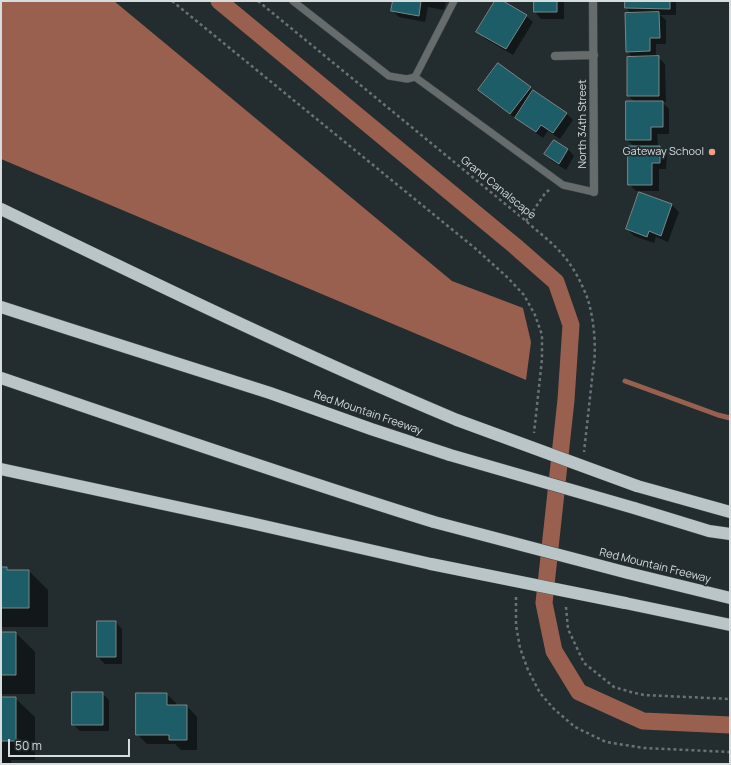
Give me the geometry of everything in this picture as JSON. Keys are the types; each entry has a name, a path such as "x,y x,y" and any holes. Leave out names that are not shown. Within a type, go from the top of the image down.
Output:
{"highway":[{"path":"1,209 103,259 371,383 456,420 637,486 730,512"},
{"name":"Red Mountain Freeway","path":"1,307 270,393 450,455 709,531 730,534"},
{"name":"Red Mountain Freeway","path":"1,378 346,495 434,522 730,598"},
{"path":"1,469 251,523 431,564 730,625"}],"street":[{"name":"North 34th Street","path":"593,1 594,192"},
{"path":"555,56 594,55"}],"lane":[{"path":"293,1 389,76 407,79 415,78 563,185 594,192"},
{"path":"415,78 454,1"}],"path":[{"path":"172,1 476,249 507,277 524,295 535,315 542,335 542,359 534,438"},
{"name":"Grand Canalscape","path":"258,1 526,221 563,254 587,298 592,316 595,359 583,458"},
{"path":"526,221 546,192 563,185"},
{"path":"516,597 516,625 520,648 528,670 540,693 554,710 575,727 606,742 644,748 730,752"},
{"path":"566,607 568,629 584,663 614,687 644,695 730,699"}],"shaded area":[{"path":"1,1 114,1 452,281 523,308 531,342 526,380 1,159"}],"building":[{"path":"393,1 421,1 419,16 391,11"},
{"path":"495,1 503,1 527,15 506,49 476,32"},
{"path":"534,1 557,1 557,12 534,12"},
{"path":"625,1 670,1 670,9 625,8"},
{"path":"659,12 660,38 650,38 650,51 626,52 625,13"},
{"path":"659,56 659,96 627,96 627,57"},
{"path":"498,63 531,87 510,114 478,90"},
{"path":"533,90 567,113 553,133 541,125 536,132 515,118"},
{"path":"626,101 663,101 663,127 651,127 651,140 626,140"},
{"path":"554,140 568,149 559,164 544,154"},
{"path":"628,146 660,146 660,163 652,163 652,185 628,185"},
{"path":"639,192 672,204 661,236 649,231 647,237 626,229"},
{"path":"1,567 7,567 7,570 29,570 29,608 1,608"},
{"path":"97,621 116,621 116,657 97,657"},
{"path":"1,632 16,632 16,675 1,675"},
{"path":"72,692 103,692 103,725 72,725"},
{"path":"136,693 167,693 167,705 187,705 187,740 169,740 169,735 136,735"},
{"path":"1,697 16,697 16,741 1,741"}],"waterway":[{"path":"219,1 515,246 556,282 571,325 566,400 544,603 554,651 579,692 643,721 730,725"},
{"path":"625,381 730,418"}],"place":[{"name":"Gateway School","path":"712,152"}]}
